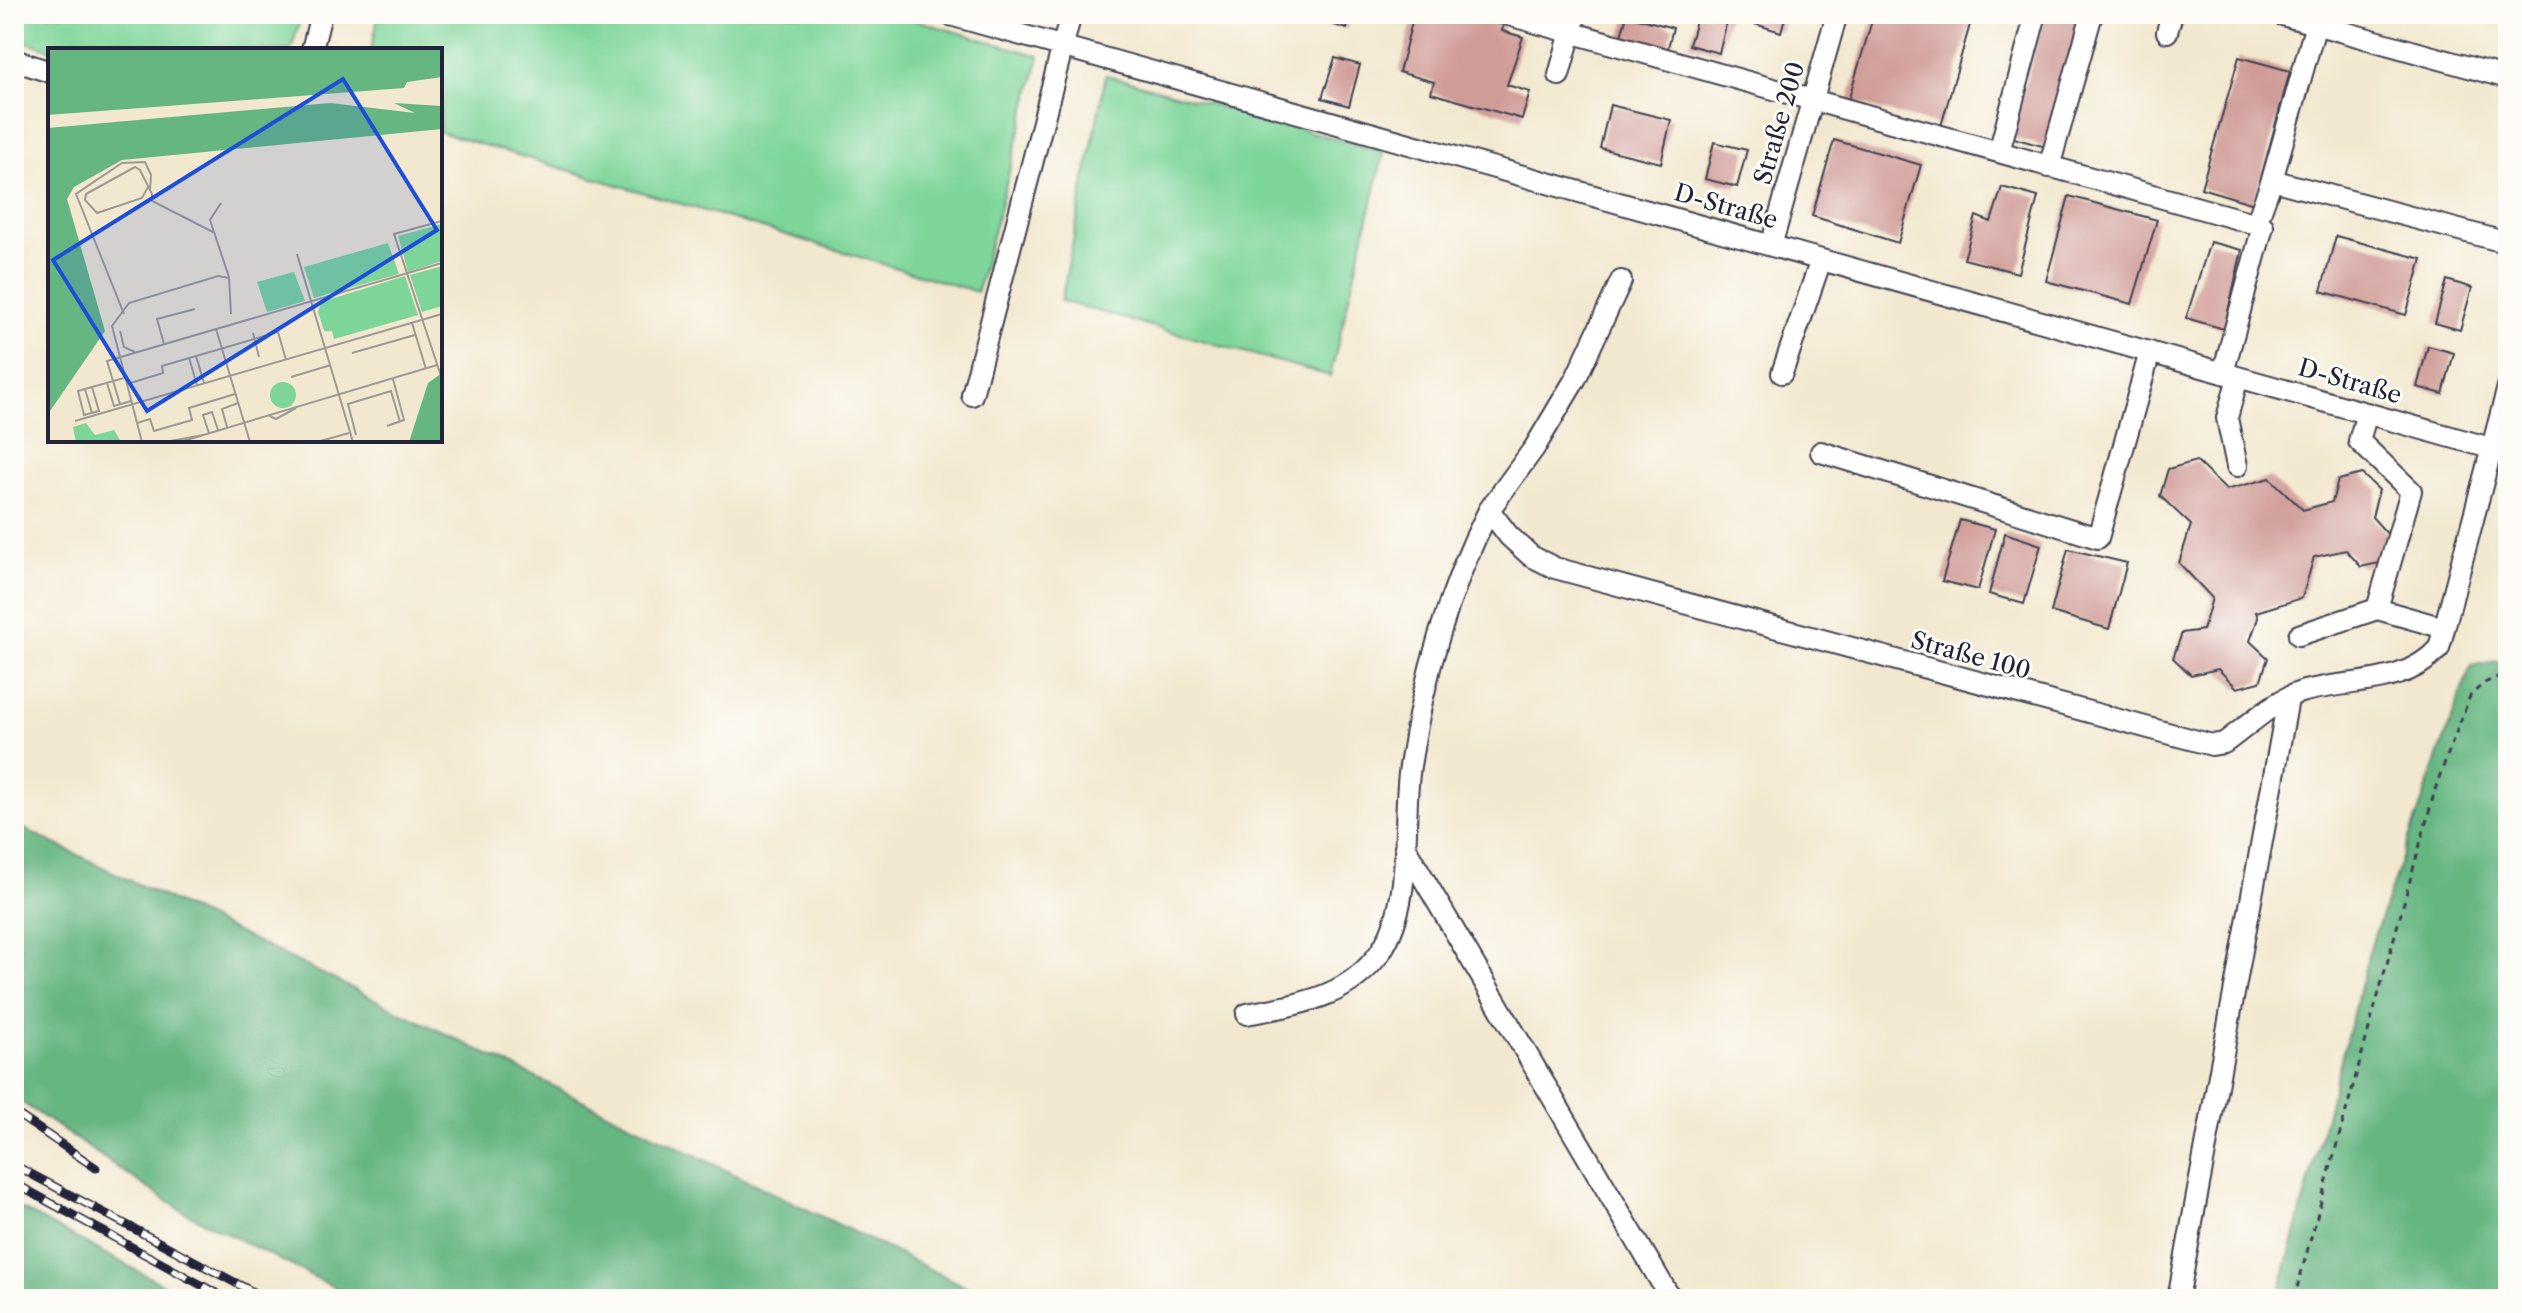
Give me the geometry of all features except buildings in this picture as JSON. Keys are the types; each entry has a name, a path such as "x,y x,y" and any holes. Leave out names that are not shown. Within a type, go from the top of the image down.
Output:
{"lane":[{"path":"312,48 321,14"},
{"name":"D-Straße","path":"947,14 2499,451"},
{"path":"972,395 1071,14"},
{"path":"1505,14 1574,23 1812,101 2263,226 2230,375 2227,418 2237,466"},
{"name":"Straße 200","path":"1771,246 1837,14"},
{"path":"1999,152 2036,14"},
{"path":"2049,167 2092,14"},
{"path":"2279,14 2508,78"},
{"path":"1559,75 1574,23"},
{"path":"2256,224 2272,180 2316,24"},
{"path":"14,60 48,71"},
{"path":"2272,180 2508,243"},
{"path":"1782,373 1821,260"},
{"path":"1247,1014 1322,999 1353,980 1381,950 1397,909 1405,847 1409,767 1433,663 1465,559 1489,510 1535,447 1576,378 1621,281"},
{"path":"1821,452 2098,538 2150,352"},
{"name":"Straße 100","path":"1489,510 1509,536 1531,556 1555,568 2193,743 2224,743 2299,693 2409,673 2427,662 2439,648 2499,451 2508,387"},
{"path":"2367,413 2359,441 2411,491 2377,609"},
{"path":"2299,635 2377,609 2444,628"},
{"path":"2178,1299 2288,699"},
{"path":"1405,847 1668,1294 1666,1299"}],"path":[{"path":"2294,1299 2437,783 2470,696 2484,683 2508,673"}],"green space":[{"path":"14,14 302,14 292,48 48,49 14,38"},
{"path":"379,14 894,14 1040,56 977,292 442,133 442,48 371,48"},
{"path":"1106,75 1384,152 1330,376 1061,301"},
{"path":"2508,660 2508,1299 2278,1299 2371,945 2471,665"},
{"path":"14,824 988,1299 358,1299 180,1210 14,1097"},
{"path":"14,1205 190,1299 14,1299"}],"railway":[{"path":"14,1112 96,1168"},
{"path":"14,1165 266,1299"},
{"path":"14,1183 227,1299"}]}
